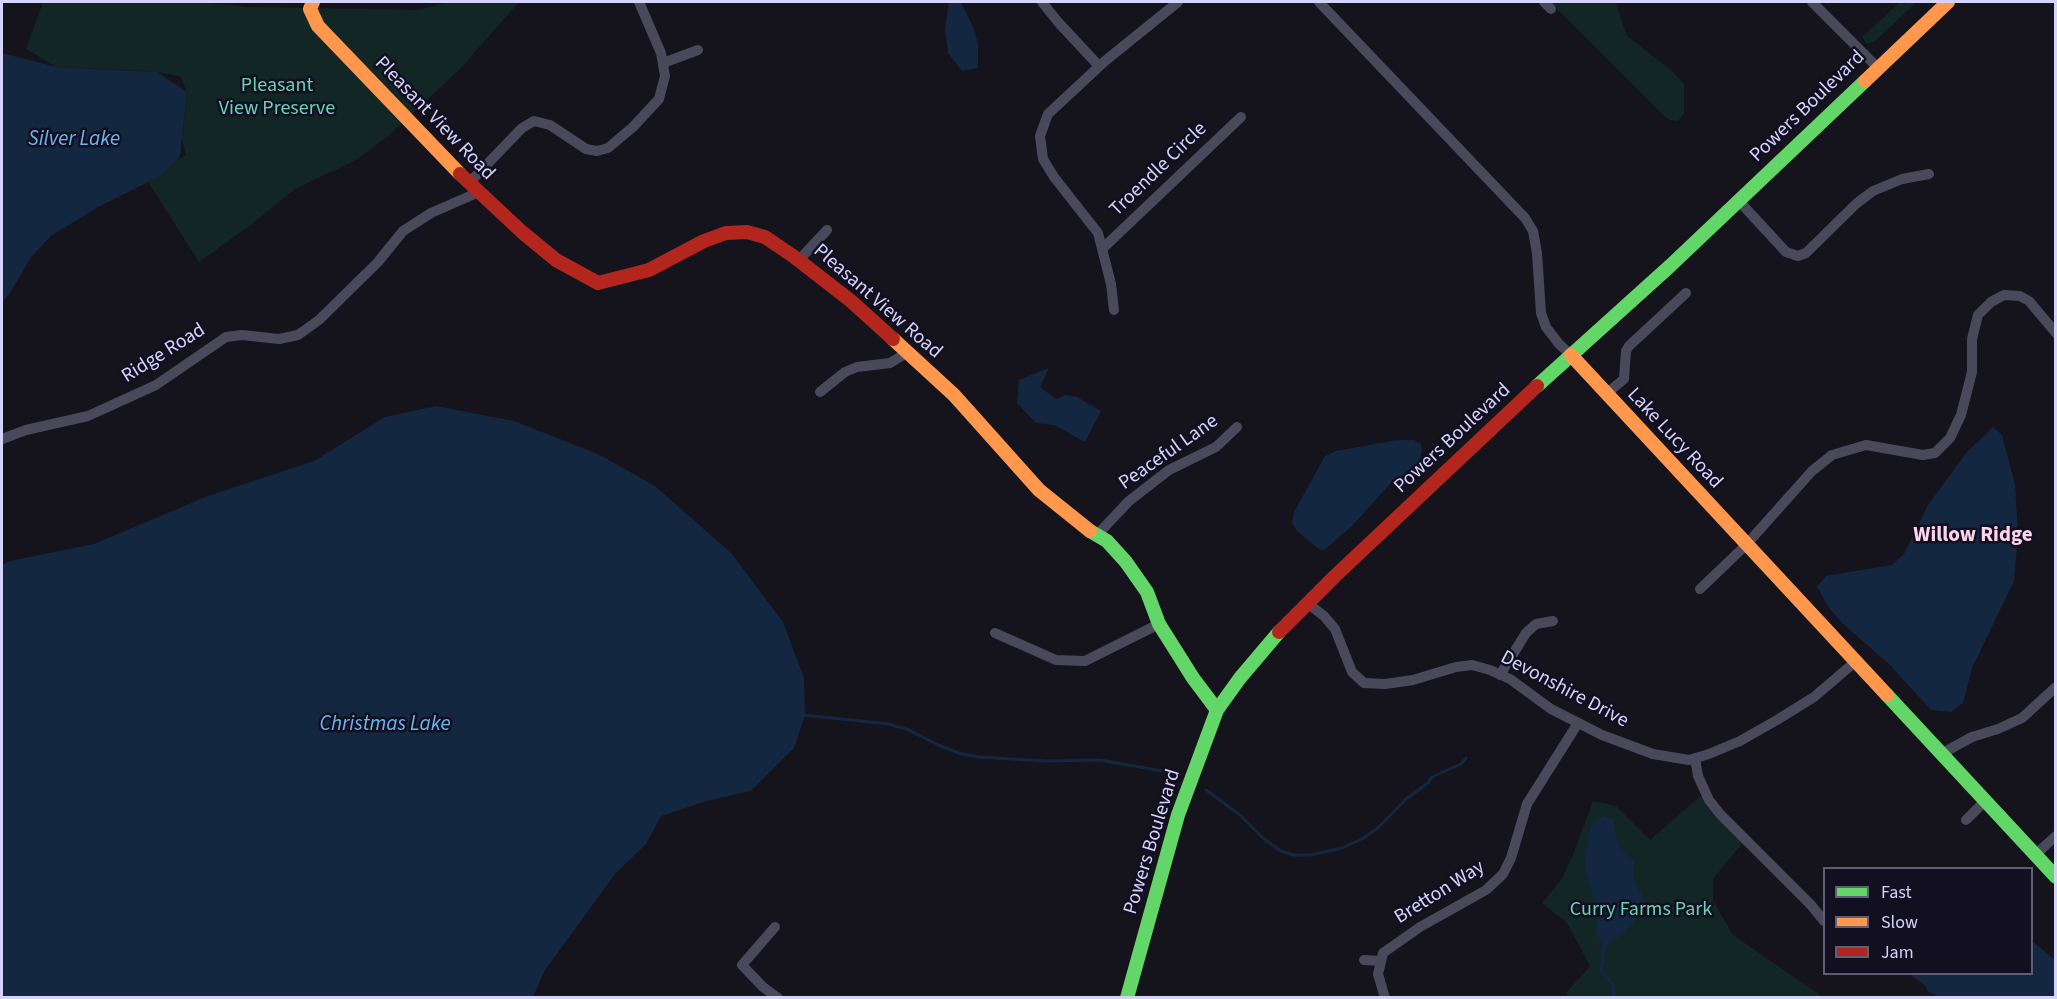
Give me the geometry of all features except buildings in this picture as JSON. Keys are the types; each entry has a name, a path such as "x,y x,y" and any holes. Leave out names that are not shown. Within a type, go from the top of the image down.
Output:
{"street":[{"name":"Pleasant View Road","path":"313,2 310,9 318,26 365,77 474,188 556,260 598,283 649,270 704,241 726,233 747,232 765,237 852,301 954,395 1039,490 1082,526 1107,541 1126,562 1147,592 1159,624 1193,678 1217,710"},
{"path":"474,188 522,128 534,121 550,125 586,149 597,151 608,148 633,127 659,99 665,76 661,53 639,2"},
{"path":"1042,2 1099,66"},
{"path":"1114,310 1098,233 1042,159 1040,136 1048,114 1099,66 1178,2"},
{"name":"Lake Lucy Road","path":"1319,2 1525,218 1533,231 1537,253 1541,313 1546,327 2055,877"},
{"path":"1812,2 1878,68"},
{"name":"Powers Boulevard","path":"1127,998 1178,814 1217,710 1239,678 1274,637 1308,603 1571,355 1670,266 1948,2"},
{"path":"663,63 698,50"},
{"name":"Troendle Circle","path":"1102,249 1241,117"},
{"path":"1738,200 1786,252 1798,256 1806,253 1873,191 1902,179 1929,174"},
{"name":"Ridge Road","path":"2,439 26,430 88,416 156,385 226,337 242,335 279,339 297,335 319,320 378,262 403,231 474,188"},
{"path":"799,260 826,230"},
{"path":"1606,394 1624,379 1626,351 1629,346 1686,293"},
{"path":"1700,589 1746,545 1812,471 1832,455 1866,445 1923,455 1935,453 1950,438 1961,415 1972,372 1972,339 1978,315 1991,302 2004,295 2020,296 2029,301 2055,333"},
{"path":"820,392 845,372 890,363 908,352"},
{"name":"Peaceful Lane","path":"1096,535 1128,501 1169,470 1216,447 1237,427"},
{"name":"Devonshire Drive","path":"1308,603 1335,629 1352,672 1364,682 1385,684 1413,680 1455,667 1472,665 1510,679 1551,709 1602,735 1653,754 1689,760 1740,741 1777,720 1814,697 1855,662"},
{"path":"1500,675 1526,633 1536,624 1553,621"},
{"path":"995,633 1056,660 1085,661 1159,624"},
{"path":"1941,754 1972,737 2022,718 2047,698 2055,687"},
{"name":"Bretton Way","path":"1381,961 1383,953 1397,941 1486,890 1503,874 1511,858 1527,804 1578,723"},
{"path":"1695,758 1698,776 1709,800 1725,820 1823,920"},
{"path":"1966,820 1985,801"},
{"path":"2035,855 2055,836"},
{"path":"775,927 742,965 761,992 778,998"},
{"path":"1364,960 1381,961 1378,974 1385,998"}],"green space":[{"name":"Pleasant View Preserve","path":"43,2 197,2 248,7 419,10 448,2 519,2 459,70 388,136 356,160 295,189 199,262 148,182 164,174 176,160 186,155 182,139 187,92 180,76 145,71 56,67 26,49"},
{"path":"1550,2 1615,2 1627,36 1671,70 1684,84 1684,113 1681,118 1677,121 1665,117"},
{"path":"1900,2 1917,2 1875,41 1867,44 1862,37"},
{"name":"Curry Farms Park","path":"1705,792 1745,840 1713,879 1713,901 1733,935 1823,997 1570,997 1566,993 1590,966 1567,923 1542,903 1562,879 1593,801 1616,806 1650,840"}],"water":[{"path":"949,2 961,2 974,29 978,44 978,68 962,71 948,53 945,30"},
{"name":"Silver Lake","path":"2,53 56,67 157,72 187,92 180,156 164,174 98,207 51,236 31,257 2,303"},
{"path":"1049,368 1040,387 1056,399 1066,395 1077,397 1101,411 1085,442 1054,425 1036,423 1017,403 1019,380"},
{"name":"Christmas Lake","path":"436,406 514,421 598,454 655,486 732,554 783,622 804,678 805,715 794,748 751,791 706,801 661,816 646,844 615,874 545,970 533,997 2,997 2,565 10,561 94,544 208,496 314,461 385,417"},
{"path":"1993,427 2002,435 2015,485 2018,534 2014,581 1972,668 1963,703 1951,712 1931,710 1890,665 1842,623 1829,608 1817,587 1826,576 1892,565 1904,554 1928,505 1967,452"},
{"path":"1397,440 1414,440 1421,444 1419,463 1391,483 1352,526 1324,550 1319,549 1297,531 1292,523 1294,512 1325,456 1336,451"},
{"path":"1604,816 1614,820 1619,846 1634,861 1634,880 1647,905 1625,933 1609,943 1604,954 1601,941 1595,931 1597,920 1586,873 1585,855 1592,824"},
{"path":"2033,942 2055,960 2054,997 1938,997 1926,990 1925,985 1910,975 2033,975"}],"waterway":[{"path":"803,715 889,724 909,730 962,754 978,757 1047,761 1100,760 1168,772"},
{"path":"1206,790 1240,815 1264,839 1281,851 1294,855 1310,855 1342,848 1362,839 1379,827 1406,799 1428,783 1432,777 1461,764 1466,758"},
{"path":"1604,950 1601,972 1613,984 1614,998"}],"traffic: fast":[{"path":"1537,386 1670,266 1865,81"},
{"path":"1090,531 1107,541 1126,562 1147,592 1159,624 1193,678 1217,710"},
{"path":"1127,998 1178,815 1217,710 1240,678 1279,632"},
{"path":"1887,695 2056,877"}],"traffic: slow":[{"path":"313,2 310,9 318,26 460,174"},
{"path":"1865,81 1948,2"},
{"path":"893,339 954,395 1039,490 1090,531"},
{"path":"1571,355 1887,695"}],"traffic: jam":[{"path":"460,174 522,232 556,260 598,283 649,270 704,241 726,233 747,232 765,237 793,256 851,301 893,339"},
{"path":"1279,632 1335,576 1537,386"}],"district":[{"name":"Willow Ridge","path":"1973,536"}]}
